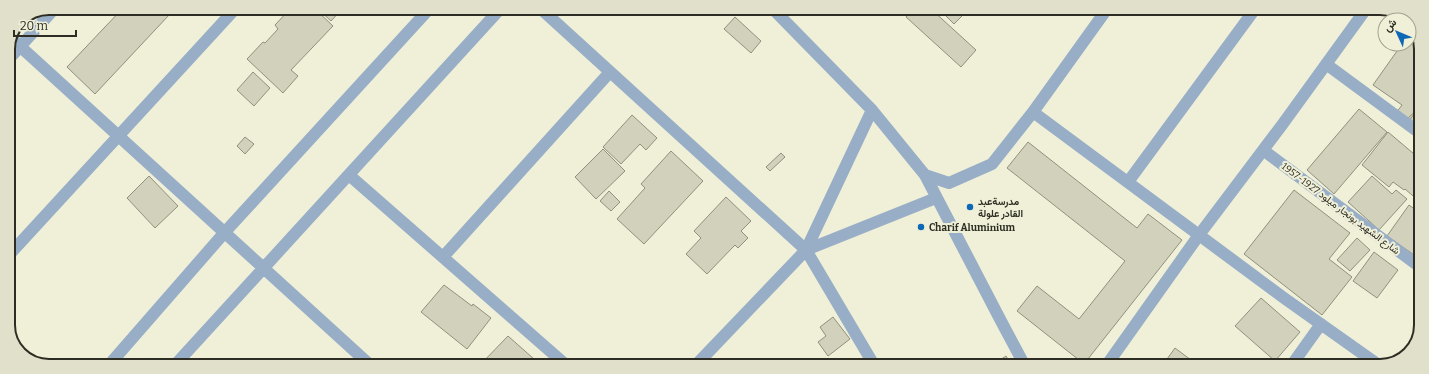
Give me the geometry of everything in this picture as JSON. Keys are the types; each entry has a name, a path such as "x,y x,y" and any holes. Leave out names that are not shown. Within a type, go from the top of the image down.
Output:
{"street":[{"path":"47,15 16,43 224,232 262,269 363,359"},
{"path":"15,248 229,15"},
{"path":"114,359 224,232 424,15"},
{"path":"180,359 495,15"},
{"path":"548,15 806,250 870,359"},
{"path":"779,15 872,110 925,175 1022,359"},
{"path":"925,175 949,183 992,164 1033,112 1103,15"},
{"path":"1128,182 1251,15"},
{"path":"1111,359 1199,235 1362,15"},
{"path":"1326,64 1414,130"},
{"path":"443,257 610,72"},
{"path":"702,359 806,250 872,110"},
{"path":"1033,112 1284,298 1370,359"},
{"name":"شارع الشهيد بونجار ميلود 1927-1957","path":"1263,150 1414,263"},
{"path":"349,174 559,359"},
{"path":"806,250 936,198"},
{"path":"1296,359 1321,324"}],"building":[{"path":"116,15 169,15 95,94 67,67"},
{"path":"284,15 321,15 333,26 291,70 298,76 283,93 247,59 278,29 275,25"},
{"path":"325,15 337,15 331,21"},
{"path":"908,15 938,15 976,50 961,67 906,17"},
{"path":"945,15 963,15 954,24"},
{"path":"735,17 761,41 751,53 724,29"},
{"path":"1396,52 1414,52 1414,114 1409,121 1396,113 1402,105 1373,85"},
{"path":"253,72 270,88 254,106 237,90"},
{"path":"1359,109 1387,132 1334,194 1307,170"},
{"path":"1414,112 1414,124 1408,118"},
{"path":"632,115 657,138 646,150 640,144 621,164 603,147"},
{"path":"1388,132 1414,154 1414,197 1393,182 1389,187 1362,165"},
{"path":"245,137 254,144 245,154 237,146"},
{"path":"1028,142 1137,228 1148,214 1182,240 1088,359 1078,359 1017,311 1037,286 1079,319 1125,261 1007,168"},
{"path":"603,149 625,171 596,199 575,177"},
{"path":"671,151 703,181 644,244 617,219 645,188 641,184"},
{"path":"781,153 785,157 770,171 766,167"},
{"path":"149,176 178,206 155,228 127,198"},
{"path":"1372,176 1392,194 1396,190 1407,199 1379,230 1348,202"},
{"path":"1294,190 1350,233 1329,259 1352,277 1322,315 1244,254"},
{"path":"609,191 620,202 611,211 600,201"},
{"path":"726,197 751,221 741,231 748,238 738,248 735,245 707,274 686,254 701,238 694,231"},
{"path":"1409,205 1414,209 1414,255 1387,236"},
{"path":"1357,238 1370,250 1350,271 1337,260"},
{"path":"1374,252 1398,270 1377,298 1353,281"},
{"path":"444,285 491,318 467,349 421,312"},
{"path":"1261,298 1300,332 1277,359 1273,359 1235,326"},
{"path":"833,317 850,339 828,356 818,342 826,336 820,327"},
{"path":"508,336 534,359 486,359"},
{"path":"1175,348 1190,359 1167,359"}],"place":[{"name":"مدرسةعبد القادر علولة","path":"970,207"},
{"name":"Charif Aluminium","path":"921,227"}]}
